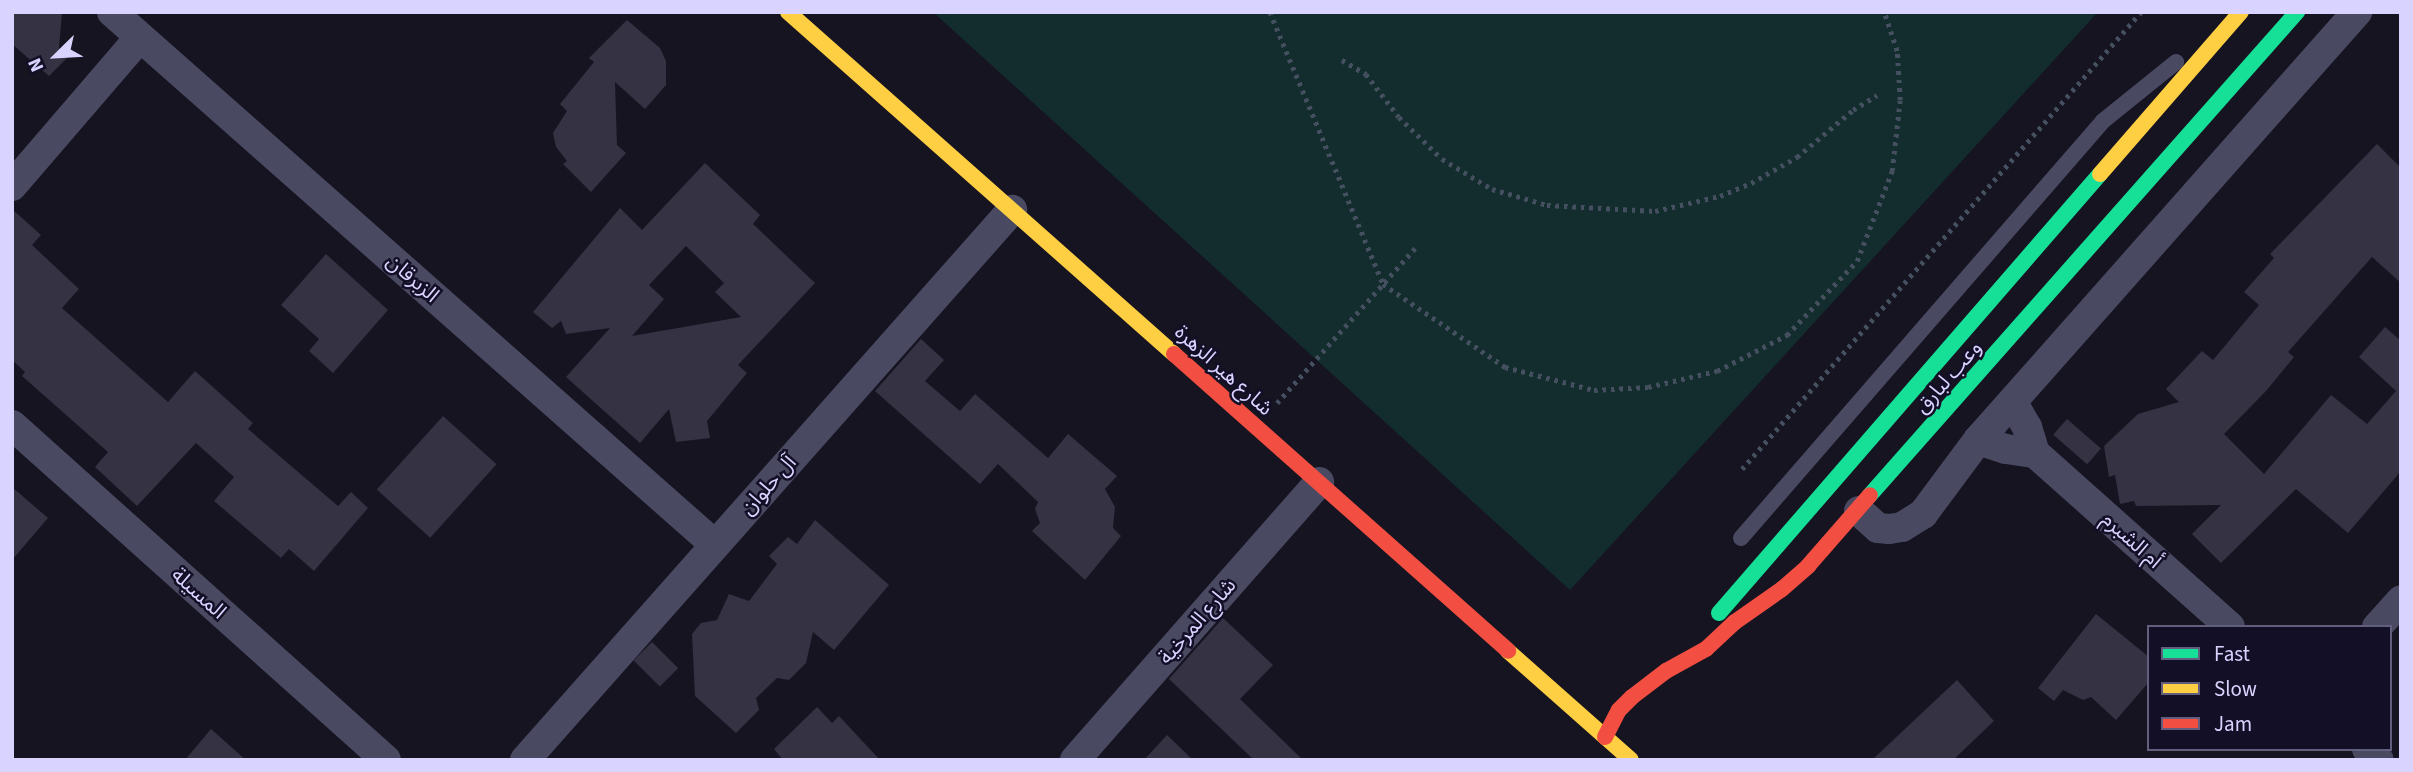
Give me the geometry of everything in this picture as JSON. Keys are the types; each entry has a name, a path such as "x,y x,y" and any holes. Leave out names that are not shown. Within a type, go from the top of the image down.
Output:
{"street":[{"name":"الزبرقان","path":"112,12 715,545"},
{"name":"شارع هير الزهرة","path":"788,12 1631,760"},
{"name":"وعب لبارق","path":"1615,690 1637,680 1703,629 1747,584 2136,130 2241,12"},
{"name":"وعب لبارق","path":"1605,737 1619,710 1632,697 1666,671 1706,649 1735,622 1782,589 1859,512 2297,12"},
{"path":"1859,512 1878,528 1902,527 1932,504 1978,440 2357,12"},
{"path":"12,186 140,37"},
{"path":"2136,130 2138,92"},
{"name":"آل حلوان","path":"525,760 1012,210"},
{"path":"1978,440 2006,449 2035,453 2027,427 2013,403"},
{"name":"المسيلة","path":"12,425 386,760"},
{"name":"أم الشبرم","path":"2035,453 2228,625"},
{"name":"شارع المرخية","path":"1075,760 1319,482"},
{"path":"2379,625 2401,600"},
{"path":"1560,695 1588,696"}],"lane":[{"path":"1741,538 2103,121 2181,58 2223,12"}],"path":[{"path":"1270,12 1383,284 1505,367 1594,390 1648,387 1717,371 1787,335 1857,261 1892,171 1900,100 1897,51 1884,12"},
{"path":"1742,469 2141,12"},
{"path":"1342,60 1366,74 1399,117 1442,159 1492,189 1547,205 1655,211 1720,196 1786,164 1877,95"},
{"path":"1256,426 1416,247"}],"green space":[{"path":"933,12 2098,12 1570,590"}],"building":[{"path":"12,12 62,12 59,48 67,58 49,76 12,44"},
{"path":"627,20 660,48 666,61 666,85 645,109 615,82 617,145 626,153 591,192 563,164 567,161 556,147 553,133 567,111 560,104 594,62 589,58"},
{"path":"2377,144 2401,168 2401,283 2372,257 2288,352 2294,357 2266,391 2224,434 2264,474 2331,395 2367,424 2396,391 2359,357 2385,327 2401,341 2401,471 2348,533 2296,489 2221,563 2192,534 2221,505 2136,506 2134,501 2120,504 2115,475 2109,477 2104,446 2138,414 2179,402 2166,389 2202,351 2213,360 2259,305 2244,292 2274,258 2270,254"},
{"path":"705,163 760,215 753,224 815,283 738,365 747,373 707,421 710,438 676,442 669,409 640,443 566,377 610,328 566,334 561,321 552,328 533,312 620,208 642,230","holes":["686,246 724,283 715,292 741,317 632,336 664,299 649,285"]},
{"path":"12,209 41,235 32,245 79,289 62,308 168,402 195,371 253,423 248,429 338,506 351,492 368,508 314,571 289,549 281,558 214,501 234,477 196,443 137,506 95,467 108,452 22,376 25,372 12,360"},
{"path":"326,254 388,310 333,373 309,351 319,339 281,305"},
{"path":"921,339 944,360 925,381 960,411 975,394 1048,458 1068,434 1117,476 1105,489 1115,507 1113,528 1121,536 1085,580 1032,531 1040,523 1035,509 1038,502 998,464 980,484 875,391"},
{"path":"443,416 497,464 430,538 377,490"},
{"path":"2067,419 2101,449 2087,464 2053,435"},
{"path":"12,487 48,518 12,560"},
{"path":"815,520 889,585 834,650 813,632 806,663 789,680 777,678 756,698 759,710 736,733 695,696 692,634 701,623 717,620 729,594 749,601 777,564 769,556 788,537 797,544"},
{"path":"2096,614 2147,655 2147,684 2116,720 2091,697 2083,700 2063,690 2054,701 2038,688"},
{"path":"1223,618 1273,665 1240,699 1303,760 1254,760 1169,679"},
{"path":"652,642 678,668 660,687 634,660"},
{"path":"1957,680 1994,721 1953,760 1872,760"},
{"path":"817,707 832,723 839,716 880,760 783,760 774,749"},
{"path":"211,729 246,760 185,760"},
{"path":"1167,735 1193,760 1144,760"}],"traffic: fast":[{"path":"1870,495 2297,12"},
{"path":"1719,613 2100,174"}],"traffic: slow":[{"path":"788,12 1174,354"},
{"path":"2100,174 2241,12"},
{"path":"1508,651 1631,760"}],"traffic: jam":[{"path":"1174,354 1508,651"},
{"path":"1605,737 1619,710 1632,697 1666,671 1706,649 1735,622 1782,589 1808,566 1870,495"}]}
